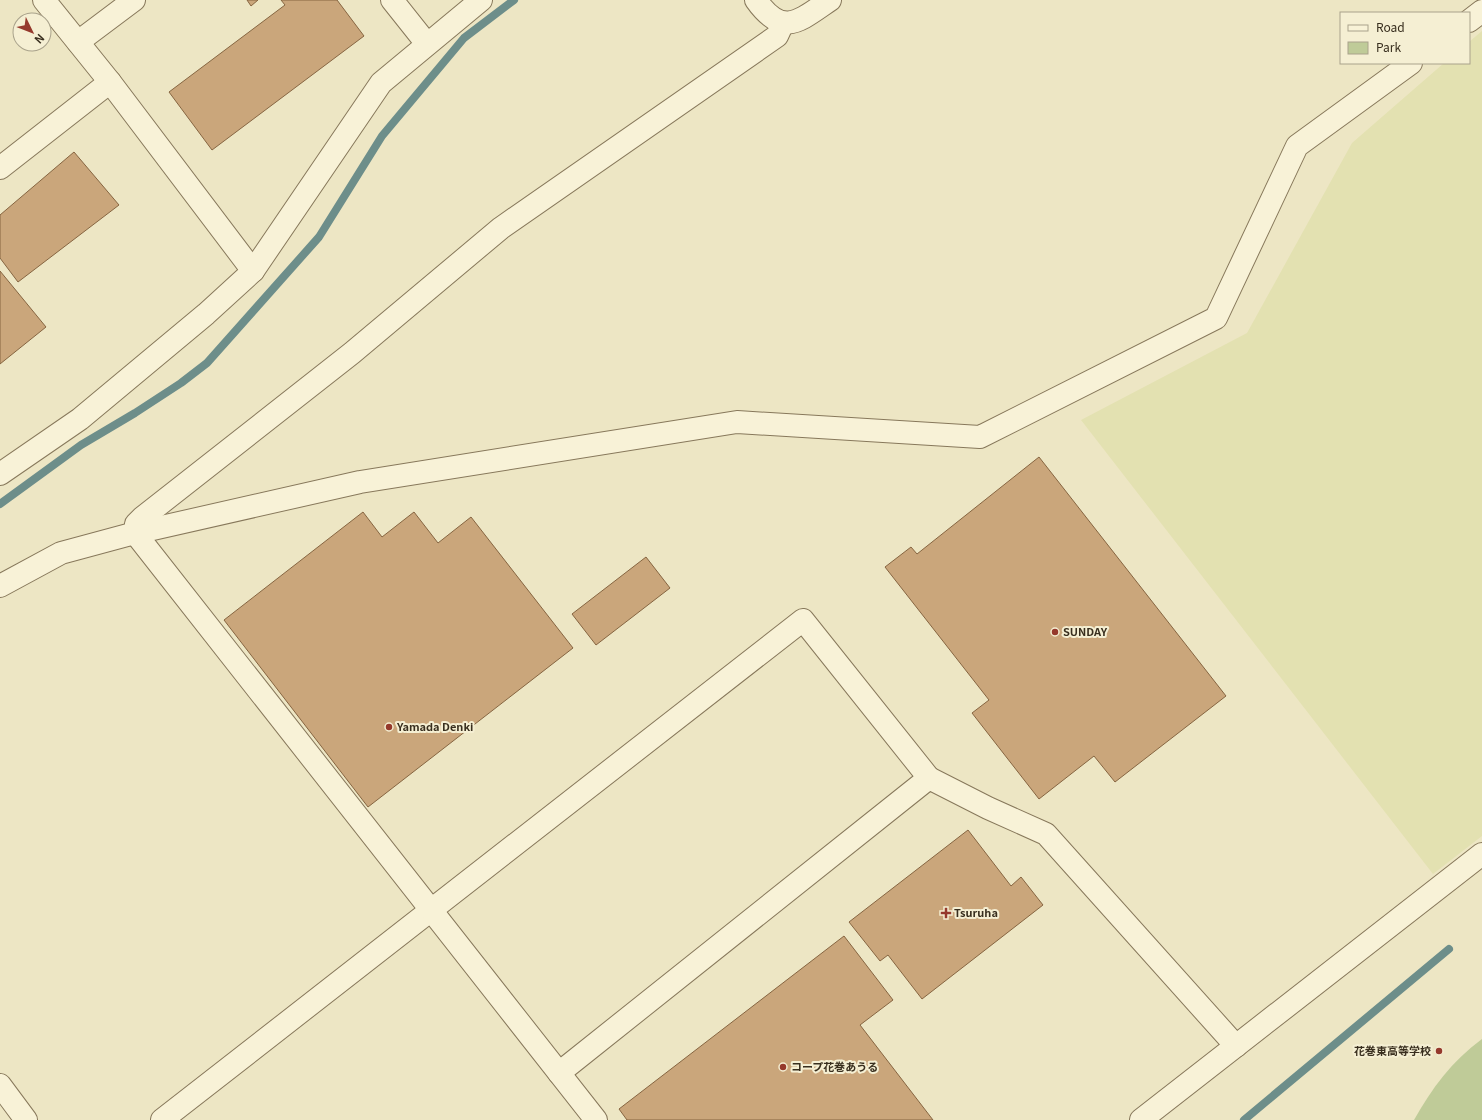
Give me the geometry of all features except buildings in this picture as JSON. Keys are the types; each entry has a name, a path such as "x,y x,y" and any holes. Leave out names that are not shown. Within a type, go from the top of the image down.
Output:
{"street":[{"path":"44,0 110,82 253,272"},
{"path":"78,42 134,0"},
{"path":"392,0 427,44"},
{"path":"0,474 80,419 206,314 253,272 381,82 481,0"},
{"path":"756,0 772,19 783,23 799,21 830,0"},
{"path":"1470,20 1482,12"},
{"path":"596,1120 135,533 136,524 352,354 501,228 776,36 783,23"},
{"path":"0,586 61,554 135,533 360,482 737,422 980,438 1216,318 1297,146 1410,64"},
{"path":"0,168 110,82"},
{"path":"162,1120 803,620 929,778 988,808 1046,834 1236,1046"},
{"path":"559,1073 929,778"},
{"path":"1141,1120 1482,854"},
{"path":"0,1085 26,1120"}],"shaded area":[{"path":"1482,31 1482,836 1433,874 1081,420 1247,333 1352,143 1443,64 1470,64 1470,41"}],"green space":[{"path":"1482,1039 1482,1120 1414,1120 1428,1097 1452,1066 1471,1047"}],"waterway":[{"path":"0,504 81,445 135,413 181,383 207,363 319,237 382,136 464,38 514,0"},
{"path":"1244,1120 1449,949"}],"place":[{"name":"SUNDAY","path":"1055,632"},
{"name":"Yamada Denki","path":"389,727"},
{"name":"Tsuruha","path":"946,913"},
{"name":"花巻東高等学校","path":"1439,1051"},
{"name":"コープ花巻あうる","path":"783,1067"}]}
